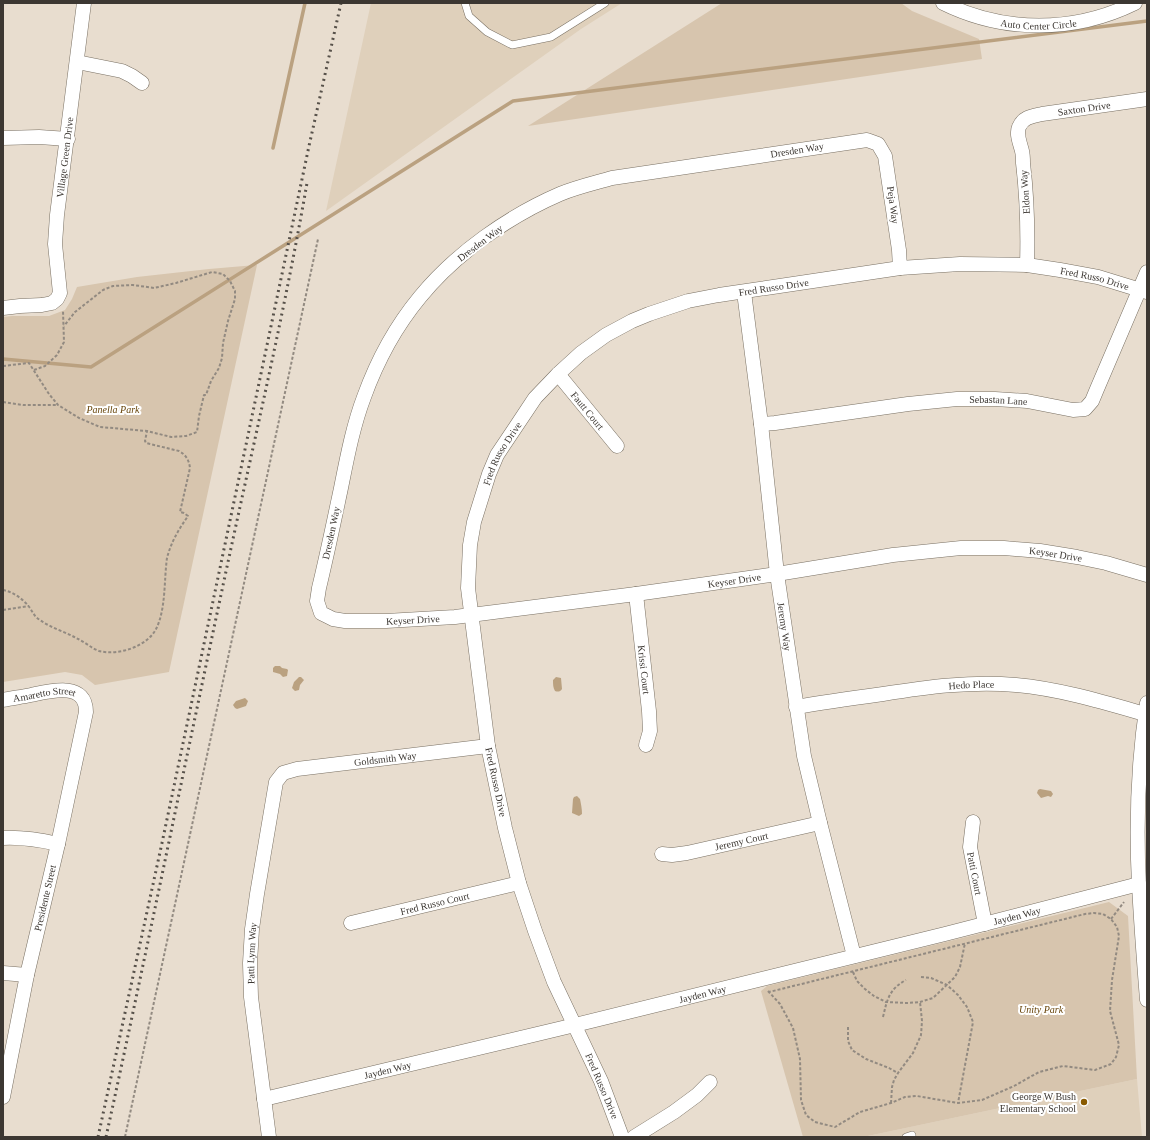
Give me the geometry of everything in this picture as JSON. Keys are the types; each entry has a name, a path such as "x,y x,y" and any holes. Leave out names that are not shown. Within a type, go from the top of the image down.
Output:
{"street":[{"name":"Village Green Drive","path":"3,308 46,304 57,299 60,293 55,244 57,215 68,139 84,3"},
{"name":"Auto Center Circle","path":"943,3 978,17 1000,23 1024,26 1073,23 1098,18 1122,10 1135,3"},
{"path":"77,62 122,71 142,83"},
{"name":"Saxton Drive","path":"1022,120 1031,116 1042,114 1147,99"},
{"name":"Eldon Way","path":"1022,120 1018,128 1018,136 1022,150 1026,189 1028,229 1027,266"},
{"path":"3,138 39,137 68,139"},
{"name":"Dresden Way","path":"321,613 318,601 319,588 345,471 364,398 385,350 420,297 452,264 484,237 538,204 585,185 620,177 846,142 867,140 878,144"},
{"name":"Peja Way","path":"878,144 885,156 899,250 900,268"},
{"name":"Fred Russo Drive","path":"622,1137 602,1081 554,982 535,931 519,883 505,828 488,746 468,588 470,545 474,522 489,474 497,455 535,398 581,352 606,335 632,321 688,301 900,268 960,264 1027,266 1060,270 1098,277 1143,291"},
{"name":"Sebastan Lane","path":"762,424 908,404 957,399 1027,401 1073,410 1085,409 1092,401 1143,291 1147,272"},
{"name":"Jeremy Way","path":"744,292 762,424 777,574 804,756 854,956"},
{"name":"Fautt Court","path":"558,374 617,446"},
{"name":"Keyser Drive","path":"321,613 333,619 344,621 422,620 472,615 777,574 893,554 961,548 1004,548 1040,551 1077,557 1147,575"},
{"name":"Krissi Court","path":"636,594 649,711 650,731 646,745"},
{"name":"Hedo Place","path":"796,707 950,684 984,683 1048,689 1146,709"},
{"name":"Amaretto Street","path":"3,700 52,691 68,690 76,693 83,700"},
{"name":"Presidente Street","path":"3,1097 27,975 58,844 86,712 86,706 83,700"},
{"path":"1146,709 1140,783 1139,884 1147,1000"},
{"name":"Goldsmith Way","path":"283,773 297,769 488,746"},
{"name":"Patti Lynn Way","path":"269,1137 255,1034 251,997 250,963 252,929 257,894 276,782 283,773"},
{"name":"Patti Court","path":"973,822 970,847 985,924"},
{"name":"Jeremy Court","path":"662,854 672,855 687,853 820,823"},
{"path":"3,838 17,837 58,844"},
{"name":"Fred Russo Court","path":"351,923 519,883"},
{"name":"Jayden Way","path":"264,1098 575,1025 985,924 1139,884"},
{"path":"3,973 27,975"},
{"path":"634,1137 674,1112 697,1095 710,1082"}],"lane":[{"path":"465,3 469,16 487,32 512,45 551,37 605,3"}],"path":[{"path":"125,1137 318,239"},
{"path":"3,366 29,363 58,405 79,418 100,427 147,431 171,437 186,436 197,432 204,395 206,395 211,381 219,368 228,321 235,299 235,291 230,281 223,274 212,272 154,288 133,285 112,286 103,290 75,312 64,326"},
{"path":"34,370 44,366 57,355 64,342 63,308"},
{"path":"3,402 23,405 58,405"},
{"path":"3,590 18,596 41,621 78,639 92,648 101,651 118,651 128,649 139,645 153,634 157,628 162,609 166,564 169,550 180,527 188,516 180,512 190,468 187,458 179,451 146,443 145,440 147,431"},
{"path":"3,610 28,606"},
{"path":"758,980 769,992 780,1004 793,1028 800,1059 801,1100 806,1115 815,1122 835,1127 860,1112 905,1097 917,1096 958,1103 982,1100 1014,1086 1039,1072 1063,1066 1095,1070 1111,1064 1116,1057 1119,1045 1110,1011 1112,980 1119,936 1117,927 1111,919 1103,914 1085,914 769,992"},
{"path":"852,972 865,989 874,996 886,1002 920,1002 933,998 955,977 960,967 965,944 965,929"},
{"path":"921,977 931,978 947,985 958,995 974,1022 958,1103"},
{"path":"883,1017 886,1002 892,990 906,980"},
{"path":"890,1103 892,1087 898,1073 913,1054 921,1036 922,1021 920,1002"},
{"path":"848,1027 848,1041 852,1050 866,1059 898,1073"}],"shaded area":[{"path":"371,3 622,3 581,29 326,211"},
{"path":"275,666 280,666 287,669 287,676 283,677 280,674 273,672 273,668"},
{"path":"299,677 304,680 300,685 299,690 295,691 292,688 294,682"},
{"path":"556,677 561,678 562,689 559,692 555,691 553,687 553,680"},
{"path":"245,698 248,701 246,706 237,709 235,708 233,705 236,701"},
{"path":"1040,789 1051,791 1053,794 1051,797 1048,796 1041,798 1037,793"},
{"path":"577,796 580,799 582,810 582,814 579,816 572,813 573,799"},
{"name":"George W Bush Elementary School","path":"1137,1079 1142,1137 863,1137"}],"green space":[{"path":"722,3 901,3 912,11 979,39 982,59 528,126"},
{"name":"Panella Park","path":"257,265 169,672 95,685 82,675 65,672 3,682 3,317 49,316 65,310 77,287 137,277"},
{"name":"Unity Park","path":"1109,902 1128,916 1137,1079 863,1137 803,1137 761,991 767,986"}],"waterway":[{"path":"273,148 305,3"},
{"path":"3,359 91,367 513,101 1147,21"}],"railway":[{"path":"98,1137 162,843 309,146 341,3"},
{"path":"106,1137 278,331 307,183"}],"place":[{"name":"George W Bush Elementary School","path":"1084,1102"}]}
